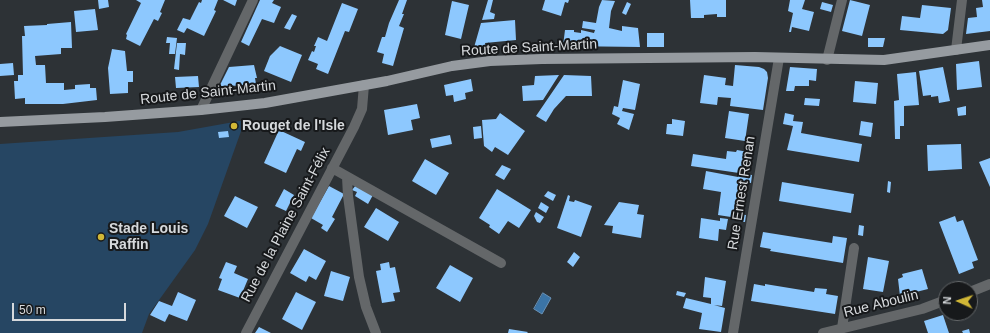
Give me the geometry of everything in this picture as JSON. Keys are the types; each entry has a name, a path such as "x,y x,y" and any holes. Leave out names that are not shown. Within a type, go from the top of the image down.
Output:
{"main road":[{"name":"Route de Saint-Martin","path":"0,122 105,117 201,110 264,103 364,85 452,66 490,61 558,58 779,58 884,60 990,45"}],"street":[{"path":"201,110 253,0"},
{"path":"827,60 842,0"},
{"path":"956,50 962,0"},
{"name":"Rue Ernest Renan","path":"733,333 779,58"},
{"name":"Rue de la Plaine Saint-Félix","path":"246,333 354,127 362,109 364,85"},
{"path":"332,168 501,263"},
{"path":"346,177 359,277 366,307 376,333"},
{"path":"842,328 854,248"},
{"path":"978,289 990,284"},
{"name":"Rue Aboulin","path":"823,333 922,309 938,303"}],"shaded area":[{"name":"Stade Louis Raffin","path":"245,120 208,224 195,250 149,314 142,333 0,333 0,144 178,132"},
{"path":"543,293 551,298 542,314 534,309"}],"building":[{"path":"98,0 108,0 109,7 99,9"},
{"path":"136,0 165,0 160,12 162,13 158,21 154,19 140,46 126,39 126,34 141,3"},
{"path":"202,0 218,0 214,10 216,11 204,36 187,28 184,33 177,30 183,18 190,20 199,2 201,3"},
{"path":"223,0 237,0 235,6"},
{"path":"260,0 274,0 272,3 281,7 274,23 262,19 249,46 241,42"},
{"path":"399,0 407,0 402,14 404,14 399,26 404,28 393,66 382,63 384,54 377,52 382,37 385,37 389,23"},
{"path":"488,0 493,0 490,12 495,14 494,19 482,20"},
{"path":"545,0 569,0 568,3 565,2 561,16 542,10"},
{"path":"602,0 615,1 611,11 609,28 622,31 622,26 638,28 640,47 563,46 565,30 574,30 574,32 581,33 581,30 594,33 595,30 582,28 583,21 596,23"},
{"path":"690,0 726,0 726,17 717,17 717,14 704,15 704,18 691,18"},
{"path":"790,0 805,0 802,9 814,12 809,31 792,27 791,32 789,32 793,13 788,11"},
{"path":"850,0 870,5 862,36 842,31"},
{"path":"982,0 990,0 990,31 966,34 968,18 977,17 976,8 983,7"},
{"path":"452,1 469,5 461,39 445,35"},
{"path":"627,2 631,4 626,15 622,13"},
{"path":"822,2 833,5 831,12 820,9"},
{"path":"342,3 358,9 349,32 345,31 328,74 316,69 318,64 308,60 312,51 314,52 316,46 314,46 318,37 327,41"},
{"path":"922,5 951,8 948,30 943,34 900,30 902,16 920,18"},
{"path":"95,9 98,30 76,32 74,11"},
{"path":"292,14 297,16 290,30 284,28"},
{"path":"515,20 516,40 485,43 486,50 473,51 481,23"},
{"path":"71,22 72,48 61,48 61,54 35,56 36,65 45,65 46,83 64,83 64,90 75,89 75,85 90,84 90,88 96,88 97,100 63,104 25,104 25,98 15,99 14,81 18,81 18,75 23,75 22,36 25,36 24,26"},
{"path":"647,33 664,33 664,47 647,47"},
{"path":"167,37 177,38 175,54 169,54 170,43 166,43"},
{"path":"868,38 885,38 883,47 868,47"},
{"path":"177,43 186,43 185,55 180,54 179,70 174,69"},
{"path":"280,46 302,55 291,82 264,71 270,56"},
{"path":"112,49 125,51 127,71 133,71 133,82 128,82 128,93 110,94 108,68"},
{"path":"979,61 982,87 957,90 956,64"},
{"path":"13,63 14,75 0,76 0,64"},
{"path":"254,65 257,78 255,78 256,84 231,86 231,88 221,89 220,85 229,67"},
{"path":"735,65 759,67 767,72 768,78 763,110 730,106 731,98 718,97 717,105 700,103 704,75 726,78 725,85 733,86"},
{"path":"790,67 817,69 816,81 809,80 809,86 795,86 794,91 786,91"},
{"path":"943,67 950,101 939,103 938,96 923,96 919,71"},
{"path":"916,72 919,105 904,106 904,126 900,126 900,139 895,139 894,101 899,100 897,74"},
{"path":"559,75 543,100 523,101 522,86 534,85 535,76"},
{"path":"564,75 591,76 592,96 566,96 554,109 546,122 536,116"},
{"path":"198,76 199,87 176,88 175,77"},
{"path":"471,79 473,91 465,93 466,99 454,102 453,95 446,96 444,85"},
{"path":"623,80 640,84 635,110 623,108 622,111 634,114 629,130 617,124 620,118 612,114 614,106 618,107"},
{"path":"855,81 878,83 876,104 853,102"},
{"path":"805,98 820,99 819,106 804,105"},
{"path":"417,104 420,118 411,120 413,130 388,135 384,110"},
{"path":"966,106 966,115 958,116 957,108"},
{"path":"729,111 749,114 745,141 725,138"},
{"path":"500,113 525,131 508,155 495,147 492,152 484,146 482,120 496,119"},
{"path":"785,113 794,115 793,121 803,122 801,133 862,144 859,162 787,150 793,126 783,124"},
{"path":"672,119 685,121 683,136 666,134 667,124 672,124"},
{"path":"861,121 873,123 871,137 859,135"},
{"path":"481,126 482,138 474,139 473,127"},
{"path":"279,130 305,142 301,151 297,149 286,173 264,163"},
{"path":"228,131 229,137 219,138 218,132"},
{"path":"450,135 452,144 432,148 430,139"},
{"path":"961,144 962,169 928,171 927,145"},
{"path":"737,150 748,152 745,174 752,175 751,183 744,182 738,214 746,215 745,222 731,220 731,217 718,215 721,192 703,189 706,171 738,177 739,173 691,166 693,154 726,159 727,151 736,152"},
{"path":"990,158 990,187 979,162"},
{"path":"425,159 449,173 436,195 412,181"},
{"path":"502,165 511,169 504,180 495,175"},
{"path":"888,181 891,182 890,193 887,192"},
{"path":"782,182 854,194 851,213 779,201"},
{"path":"356,185 373,195 368,204 355,196 357,192 352,190"},
{"path":"329,186 344,194 332,217 335,219 327,232 321,228 323,225 311,218"},
{"path":"284,189 294,195 286,211 275,206"},
{"path":"497,189 531,210 519,228 508,221 499,234 489,227 490,225 479,218"},
{"path":"548,191 556,195 553,201 544,196"},
{"path":"568,195 570,196 569,201 574,202 575,200 592,206 581,237 557,228"},
{"path":"235,196 258,207 247,228 224,216"},
{"path":"541,202 549,207 546,213 538,208"},
{"path":"619,202 639,205 637,214 644,215 641,238 612,233 613,226 604,225"},
{"path":"376,208 399,222 388,241 364,227"},
{"path":"536,212 544,217 540,223 537,222 534,216"},
{"path":"955,216 957,222 963,220 978,260 972,262 974,268 959,274 939,222"},
{"path":"701,218 720,221 720,218 728,219 726,230 719,229 718,241 699,238"},
{"path":"859,225 864,226 863,236 858,235"},
{"path":"763,232 832,243 833,236 847,238 843,263 770,251 771,249 760,247"},
{"path":"304,249 326,261 316,280 309,276 306,282 290,273"},
{"path":"574,252 580,257 573,267 567,262"},
{"path":"868,257 889,261 883,292 863,289"},
{"path":"226,262 237,266 234,273 248,279 240,298 218,290 222,279 219,278"},
{"path":"389,262 390,268 395,267 400,292 393,293 395,301 382,303 376,271 381,270 380,264"},
{"path":"450,265 473,278 460,302 436,288"},
{"path":"922,269 928,289 900,296 898,279 903,277 902,274"},
{"path":"331,271 350,277 343,301 324,296"},
{"path":"705,277 726,281 722,306 714,305 725,308 721,332 699,329 702,313 683,308 686,298 711,304 711,298 703,297"},
{"path":"754,284 765,286 765,284 814,292 815,288 827,289 826,294 838,296 835,314 751,301"},
{"path":"677,291 686,293 684,297 676,295"},
{"path":"178,292 196,300 187,321 169,314 165,322 150,315 159,301 172,306"},
{"path":"296,292 316,302 302,330 282,319"},
{"path":"938,317 938,321 945,321 949,333 928,333 924,321"},
{"path":"259,327 271,333 255,333"},
{"path":"509,329 528,332 508,333"},
{"path":"969,329 970,333 963,333 962,331"}],"place":[{"name":"Rouget de l'Isle","path":"234,126"},
{"name":"Stade Louis Raffin","path":"101,237"}]}
